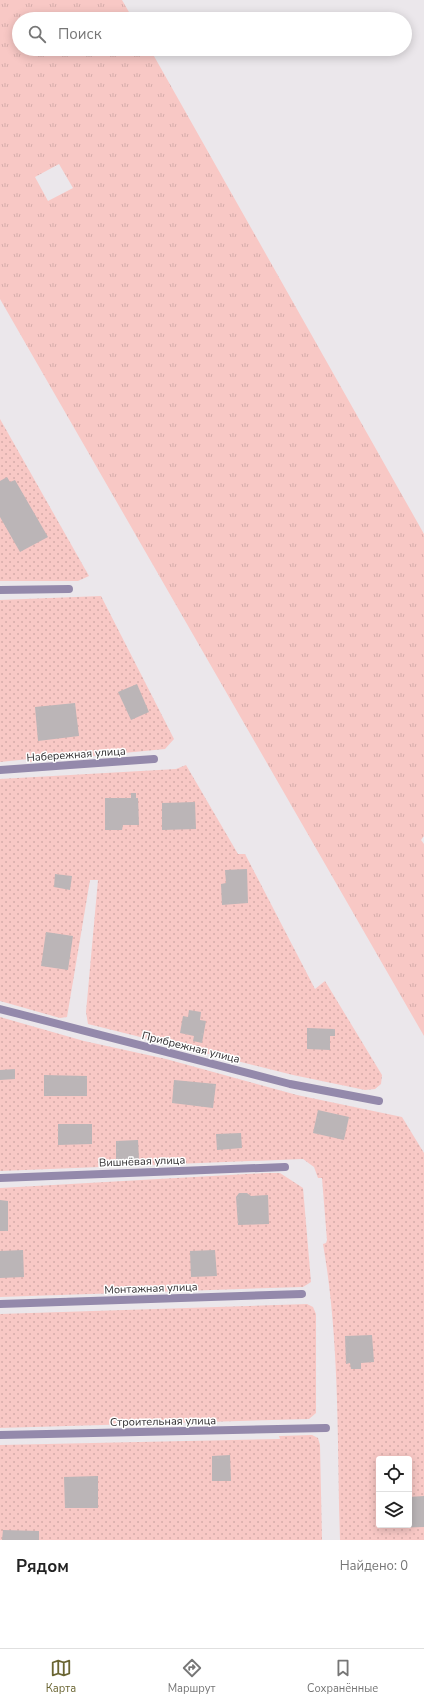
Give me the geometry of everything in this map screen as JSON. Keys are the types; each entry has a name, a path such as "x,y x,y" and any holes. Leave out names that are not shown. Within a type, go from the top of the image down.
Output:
{"lane":[{"path":"0,590 69,589"},
{"name":"Набережная улица","path":"0,770 154,759"},
{"name":"Прибрежная улица","path":"0,1008 290,1084 379,1101"},
{"name":"Вишнёвая улица","path":"0,1178 285,1167"},
{"name":"Монтажная улица","path":"0,1304 302,1294"},
{"name":"Строительная улица","path":"0,1435 326,1428"}],"green space":[{"path":"0,0 122,0 129,12 12,12 12,56 154,56 424,534 424,836 421,840 424,844 424,1036 0,299","holes":["59,164 73,188 48,201 35,177"]},
{"path":"0,419 89,576 78,581 0,581"},
{"path":"101,596 174,739 165,749 30,762 29,759 0,762 0,600"},
{"path":"186,765 238,854 245,854 315,989 325,981 382,1075 381,1084 375,1089 365,1090 293,1075 88,1024 86,1012 98,880 90,880 67,1017 60,1018 0,1001 0,779 176,769"},
{"path":"0,1017 84,1041 166,1059 297,1095 402,1117 424,1153 424,1540 340,1540 337,1391 332,1317 323,1244 326,1243 327,1240 322,1178 318,1178 314,1167 303,1159 0,1171"},
{"path":"280,1173 303,1188 311,1282 303,1287 0,1297 0,1188"},
{"path":"307,1304 313,1307 316,1314 316,1413 309,1419 0,1428 0,1314"},
{"path":"312,1435 318,1438 320,1445 322,1540 0,1540 0,1445 280,1439 279,1436"}],"building":[{"path":"7,477 10,482 15,480 48,537 20,552 0,517 0,481"},
{"path":"137,684 149,712 131,720 118,692"},
{"path":"75,703 79,736 38,741 35,707"},
{"path":"131,793 136,793 136,798 138,798 139,825 123,825 122,830 105,830 105,798 131,798"},
{"path":"195,802 196,829 162,830 162,803"},
{"path":"247,869 248,903 222,905 221,884 226,883 225,870"},
{"path":"55,874 72,876 70,890 54,887"},
{"path":"46,932 73,936 68,970 41,966"},
{"path":"189,1010 201,1012 200,1020 206,1021 202,1043 193,1041 194,1036 180,1033 183,1016 188,1017"},
{"path":"307,1028 335,1029 335,1036 330,1036 330,1050 307,1049"},
{"path":"15,1069 15,1079 0,1080 0,1070"},
{"path":"44,1075 87,1076 87,1096 44,1096"},
{"path":"174,1080 216,1084 213,1108 172,1103"},
{"path":"318,1110 349,1117 344,1140 313,1133"},
{"path":"58,1124 92,1124 92,1144 58,1145"},
{"path":"241,1133 242,1148 217,1150 216,1134"},
{"path":"138,1140 139,1159 116,1160 116,1141"},
{"path":"239,1193 247,1193 251,1196 268,1195 269,1224 238,1225 236,1197"},
{"path":"0,1200 8,1201 8,1231 0,1231"},
{"path":"23,1250 24,1277 0,1278 0,1251"},
{"path":"215,1250 217,1276 191,1277 190,1251"},
{"path":"372,1335 374,1362 361,1363 361,1369 351,1369 350,1363 346,1364 345,1336"},
{"path":"230,1455 231,1481 212,1481 212,1456"},
{"path":"98,1476 98,1508 65,1508 64,1477"},
{"path":"424,1496 424,1527 412,1527 412,1497"},
{"path":"3,1530 39,1531 39,1540 2,1540"}]}
